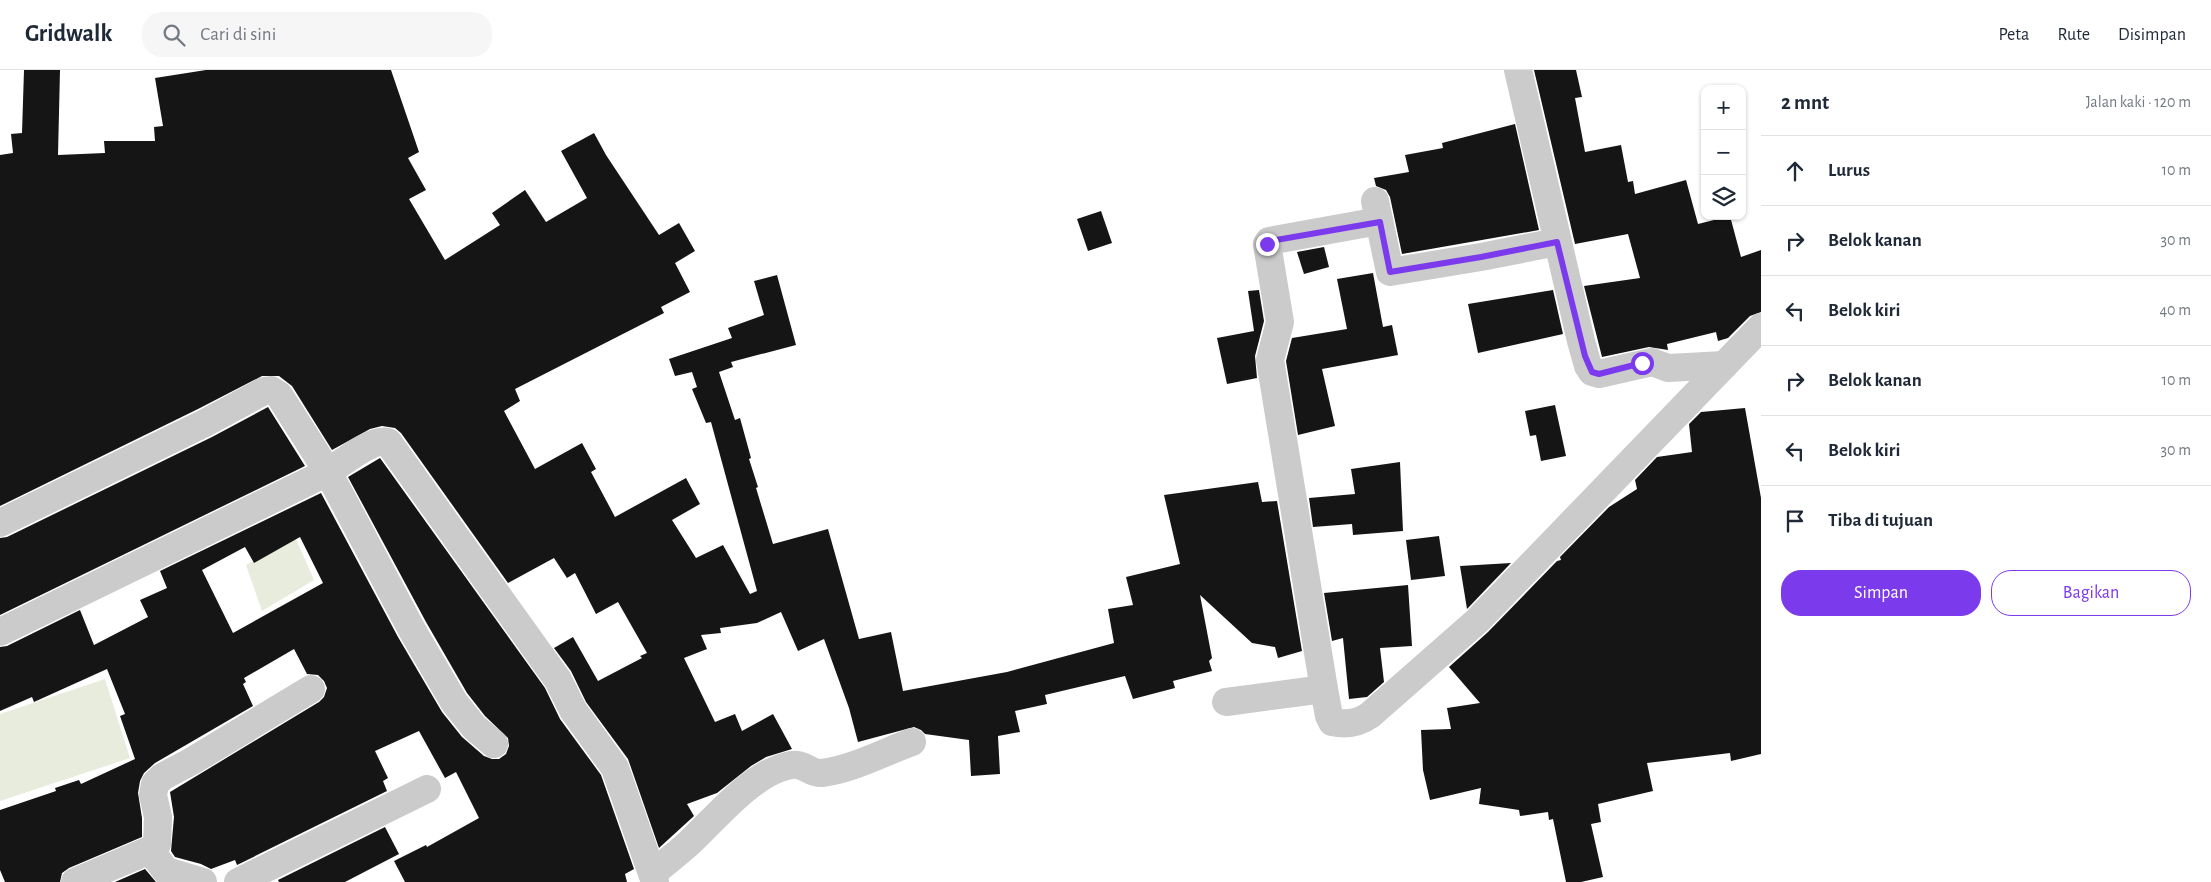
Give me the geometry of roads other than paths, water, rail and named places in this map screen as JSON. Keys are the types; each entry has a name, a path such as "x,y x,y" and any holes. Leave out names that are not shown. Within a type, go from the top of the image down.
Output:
{"street":[{"path":"1518,70 1557,242 1585,356 1592,372 1599,374 1652,362 1668,368 1724,366"},
{"path":"1557,242 1390,272 1377,211 1270,241 1267,244 1280,322 1270,360 1324,690 1332,722 1361,721 1477,621 1761,326"},
{"path":"0,523 205,423 264,391 271,390 279,395 328,472 412,630 454,702 474,728 494,744"},
{"path":"0,632 328,472 372,444 382,440 388,442 558,680 573,710 608,756 615,768 654,878 721,809 762,778 785,766 800,764 816,773 838,770 912,742"},
{"path":"75,882 150,850 157,844 158,817 153,795 155,784 162,777 311,690"},
{"path":"1226,702 1324,690"},
{"path":"238,882 427,788"},
{"path":"150,850 166,871 203,882"}]}
